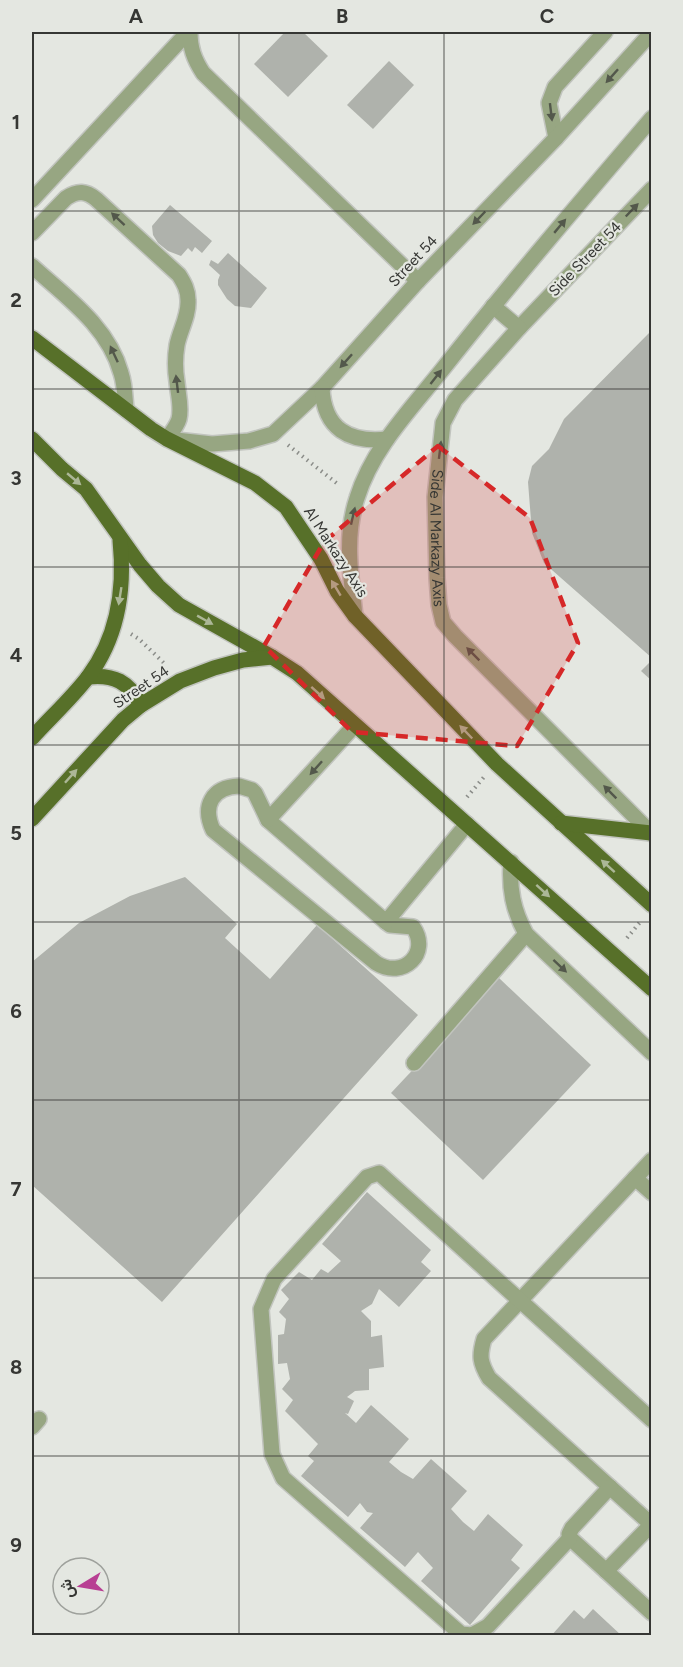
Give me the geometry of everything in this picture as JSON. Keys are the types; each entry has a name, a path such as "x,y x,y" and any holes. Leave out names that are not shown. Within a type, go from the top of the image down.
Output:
{"main road":[{"name":"Al Markazy Axis","path":"32,338 167,439 255,483 286,507 321,559 337,591 355,616 496,764 561,823 649,910"},
{"path":"32,439 86,489 146,572 179,605 297,673 651,989"},
{"path":"32,738 88,677 100,658 114,624 122,590 120,537"},
{"name":"Street 54","path":"32,819 123,720 141,705 180,681 214,668 243,660 272,657"},
{"path":"88,677 110,677 120,681 129,687 141,705"},
{"path":"561,823 651,833"}],"street":[{"path":"32,200 189,32"},
{"path":"189,32 194,60 203,73 418,281"},
{"path":"556,138 549,103 555,87 605,32"},
{"name":"Street 54","path":"167,439 212,444 249,441 273,434 322,388 418,281 556,138 651,32"},
{"path":"355,616 349,555 350,524 370,465 387,440 493,306 651,118"},
{"name":"Side Street 54","path":"519,328 651,189"},
{"path":"32,233 66,198 80,192 88,193 184,282 189,300 177,345 176,380 180,400 179,419 167,439"},
{"path":"32,266 93,321 106,338 116,356 122,374 126,410"},
{"path":"493,306 519,328"},
{"name":"Side Al Markazy Axis","path":"519,328 455,400 443,423 436,479 435,526 439,605 443,622 463,645 651,833"},
{"path":"322,388 326,412 341,431 363,440 387,440"},
{"path":"268,820 355,725"},
{"path":"239,786 252,790 268,820 386,922 390,925 410,926 416,930 418,948 415,956 401,968 384,968 213,830 208,820 211,799 219,791 228,787 239,786"},
{"path":"386,922 468,824"},
{"path":"511,862 512,900 517,917 526,934 651,1053"},
{"path":"414,1063 526,934"},
{"path":"606,1571 651,1525 489,1378 482,1366 480,1352 484,1339 651,1160"},
{"path":"610,1487 572,1528 570,1538 488,1626 472,1635 461,1634 283,1478 272,1454 261,1309 274,1279 367,1177 379,1173 651,1420"},
{"path":"635,1178 651,1193"},
{"path":"570,1538 651,1613"}],"path":[{"path":"273,434 357,498"},
{"path":"114,624 139,639 180,681"},
{"path":"468,824 467,796 496,764"},
{"path":"613,954 649,910"}],"highlighted area":[{"path":"438,446 530,518 578,643 517,746 352,732 264,646 324,542"}],"building":[{"path":"285,32 303,32 328,56 288,97 254,64"},
{"path":"389,61 414,85 373,129 347,105"},
{"path":"170,205 212,241 202,253 195,247 192,252 188,248 181,256 168,251 158,243 153,235 152,226"},
{"path":"228,253 267,288 251,308 235,306 227,299 218,285 220,275 209,265 211,260 218,264"},
{"path":"652,330 652,658 544,563 532,533 528,482 532,466 549,449 564,419"},
{"path":"652,660 652,681 641,671"},
{"path":"185,877 237,924 225,938 270,979 317,925 418,1015 162,1302 32,1185 32,962 79,923 130,896"},
{"path":"499,978 591,1065 483,1180 391,1093"},
{"path":"367,1192 431,1250 421,1262 431,1271 399,1307 379,1289 372,1304 361,1311 371,1321 371,1337 382,1335 384,1367 369,1369 369,1390 355,1391 347,1397 354,1401 348,1414 345,1413 356,1423 371,1405 409,1439 389,1462 413,1479 431,1459 467,1491 451,1509 463,1522 474,1531 488,1514 523,1545 511,1560 520,1568 470,1625 421,1581 433,1568 418,1552 405,1567 360,1528 373,1513 367,1512 360,1503 348,1517 301,1476 314,1461 308,1456 318,1444 285,1411 293,1400 282,1389 290,1379 287,1363 278,1364 278,1335 284,1334 286,1319 279,1312 289,1299 281,1290 299,1272 312,1280 321,1269 328,1273 341,1261 322,1244"},
{"path":"593,1609 622,1636 551,1636 574,1610 584,1619"}]}
